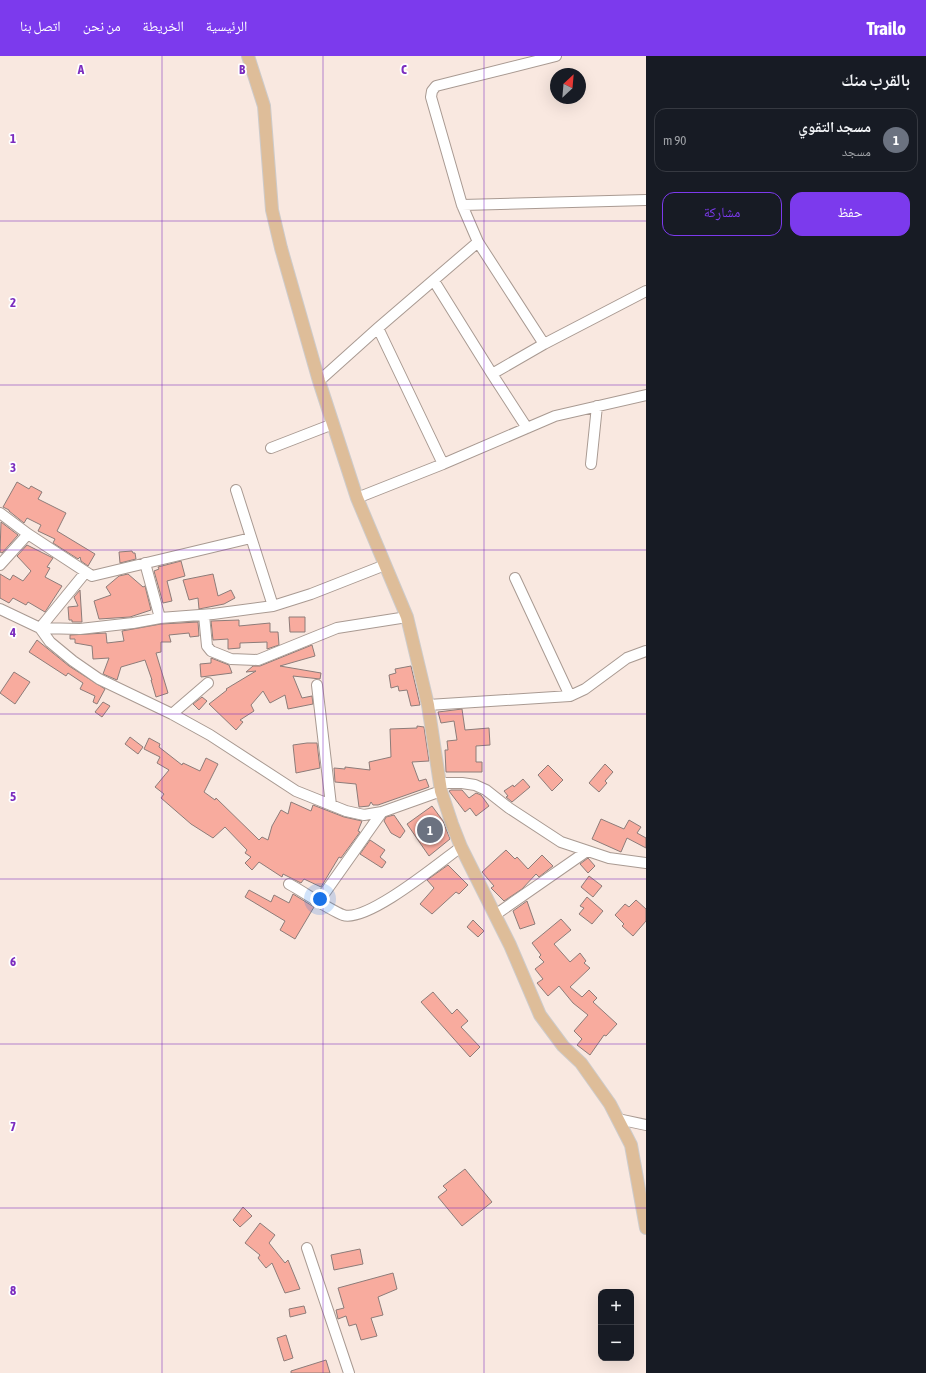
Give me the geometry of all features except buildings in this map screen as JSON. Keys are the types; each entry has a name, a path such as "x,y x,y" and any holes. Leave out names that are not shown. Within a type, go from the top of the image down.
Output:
{"main road":[{"path":"248,56 264,106 272,210 279,240 319,381 357,498 406,616 428,705 440,787 461,847 510,945 540,1015 563,1046 581,1063 610,1104 631,1145 646,1228"}],"street":[{"path":"544,344 478,242 462,205 431,96 432,91 436,86 556,56"},
{"path":"462,205 646,200"},
{"path":"319,381 478,242"},
{"path":"434,281 527,428"},
{"path":"492,374 544,344 646,291"},
{"path":"378,328 443,464"},
{"path":"357,498 443,464 555,416 646,395"},
{"path":"592,464 597,406"},
{"path":"271,448 333,424"},
{"path":"236,490 273,606"},
{"path":"0,513 28,534 85,573 92,576 251,538"},
{"path":"0,565 28,534"},
{"path":"145,563 160,618"},
{"path":"0,609 40,628 80,629 133,623 160,618 204,615 273,606 311,594 385,565"},
{"path":"40,628 85,573"},
{"path":"515,578 570,696"},
{"path":"204,615 206,646 211,651 231,659 258,660 337,628 406,616"},
{"path":"40,628 50,642 72,661 99,679 172,714 210,735 296,791 331,805 364,816 382,812 440,787 462,783 475,785 486,790 509,808 561,842 609,858 646,863"},
{"path":"428,705 570,696 585,689 628,658 646,651"},
{"path":"172,714 208,683"},
{"path":"317,685 331,805"},
{"path":"319,901 382,812"},
{"path":"289,884 343,914 353,916 364,913 385,902 461,847"},
{"path":"495,915 587,851"},
{"path":"618,1119 646,1125"},
{"path":"307,1248 349,1373"}],"place":[{"name":"مسجد التقوي","path":"430,830"}]}
